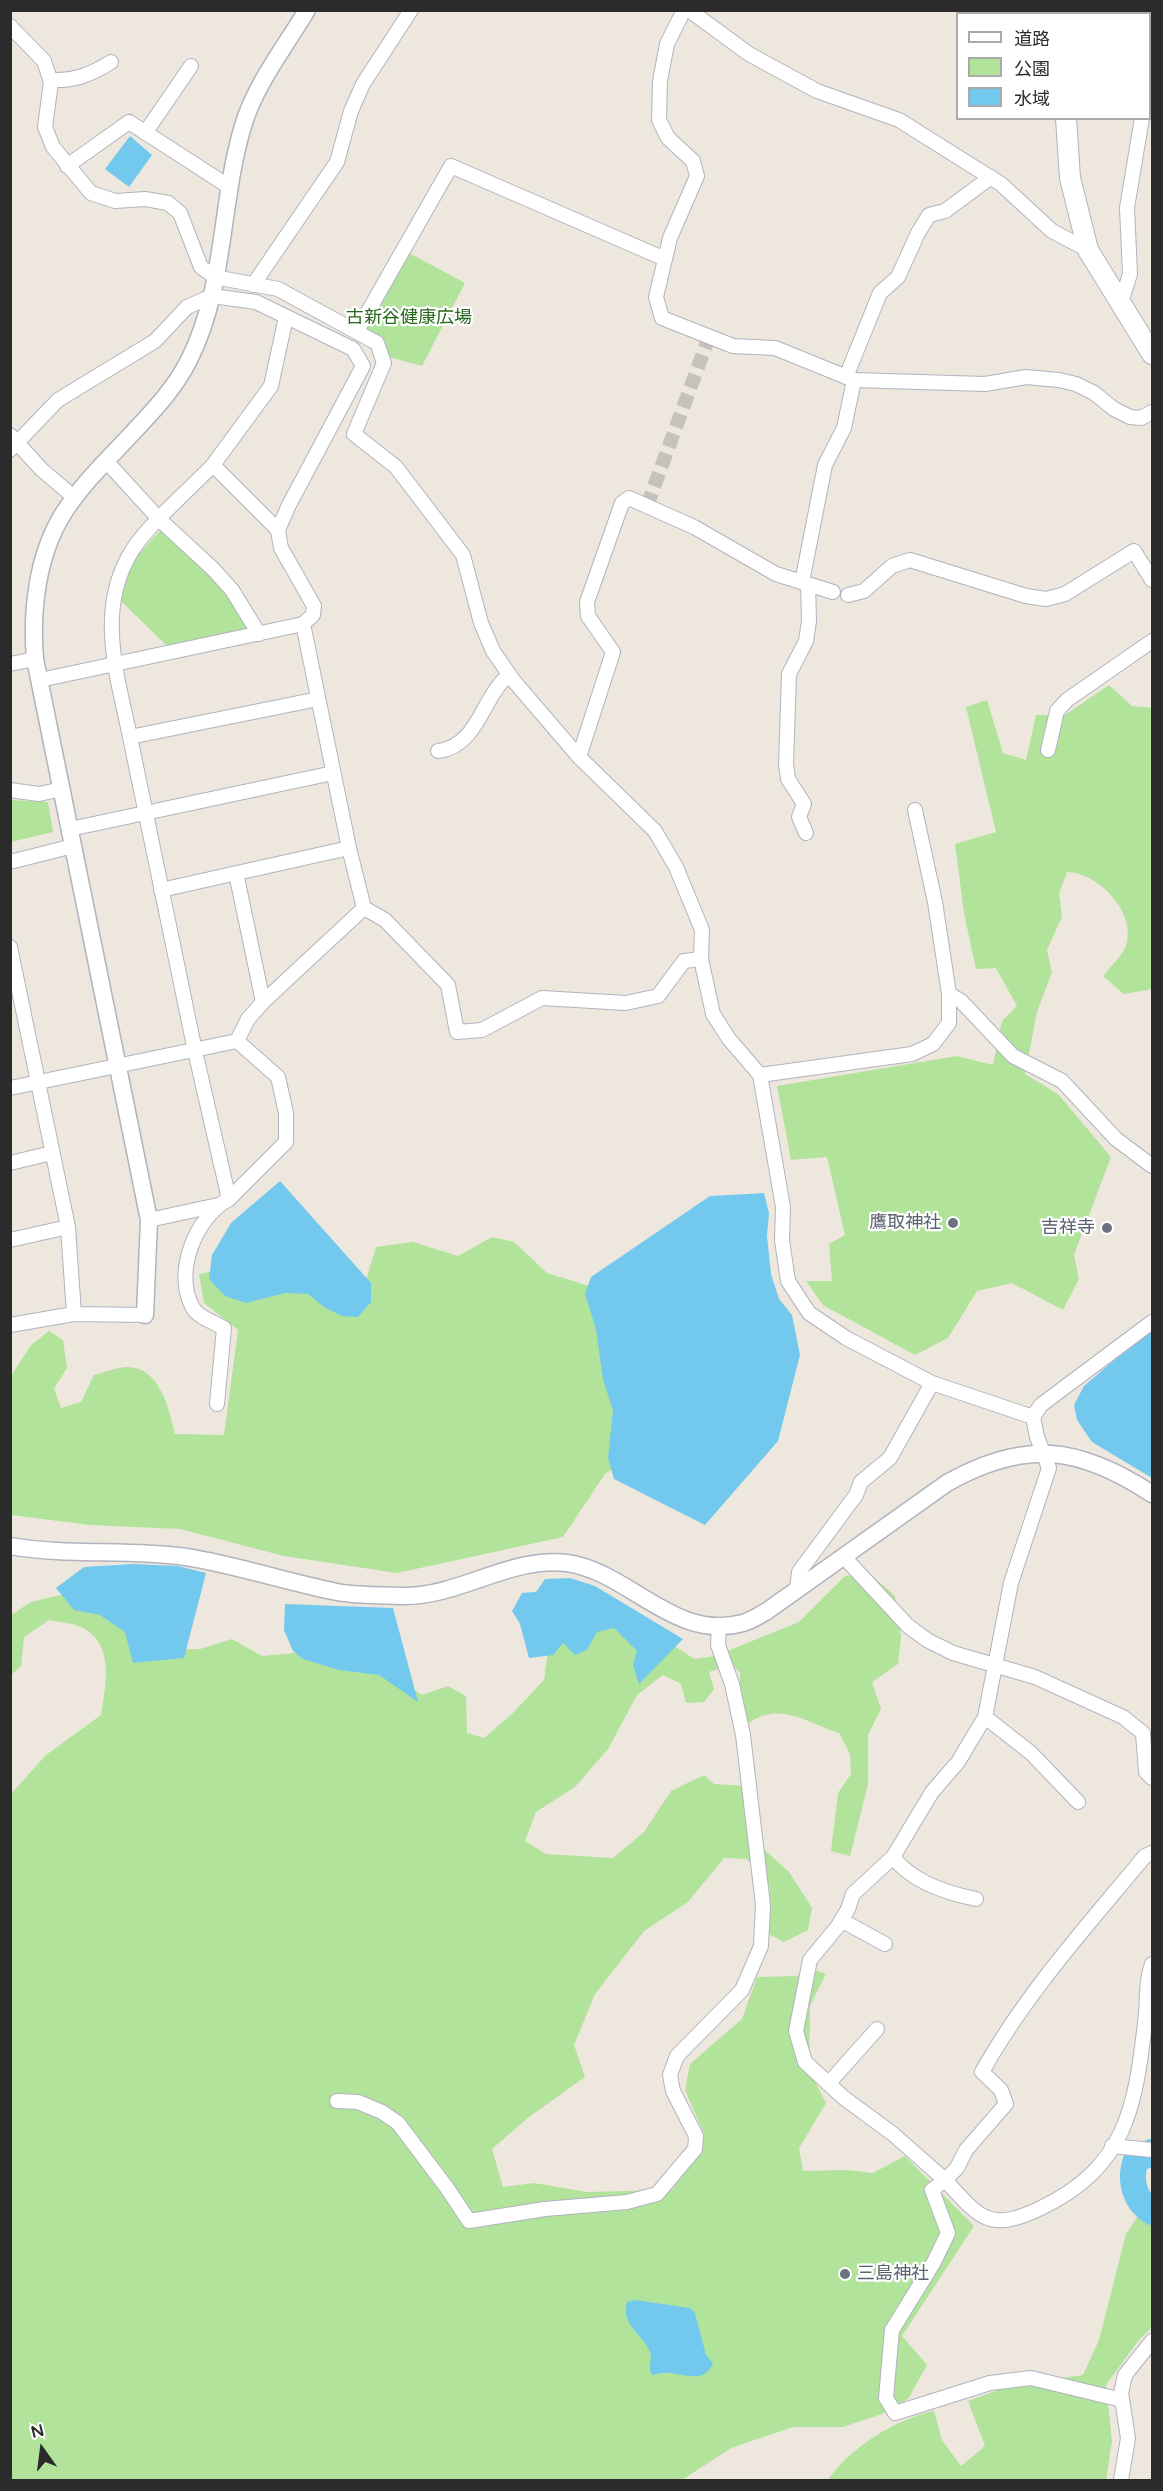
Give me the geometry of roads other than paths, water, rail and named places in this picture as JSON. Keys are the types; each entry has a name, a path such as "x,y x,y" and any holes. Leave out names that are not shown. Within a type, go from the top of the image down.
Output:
{"main road":[{"path":"1066,120 1070,178 1088,250 1150,347"}],"street":[{"path":"10,1325 74,1314 145,1315 149,1220 35,659 32,624 42,568 63,515 106,461 171,392 190,358 212,296 228,186 243,124 254,98 307,10"},
{"path":"253,285 337,162 351,111 363,84 411,10"},
{"path":"684,10 667,44 660,81 659,120 668,138 693,161 697,176 670,238 656,297 662,318 733,346 775,348 850,379 985,384 1026,377 1059,380 1076,384 1094,393 1114,409 1130,417 1141,418 1152,412"},
{"path":"689,10 749,54 817,91 900,120 991,177 1052,231 1088,250"},
{"path":"12,29 44,61 50,80 45,127 53,147 91,193 115,201 145,199 168,203 180,213 201,267 215,278 278,289 377,343 384,363 354,434 396,467 464,555 481,623 492,651 509,675 579,758 654,831 676,867 702,930 701,959 713,1014 729,1039 760,1075 783,1207 782,1240 788,1281 809,1313 846,1338 932,1383 1033,1417"},
{"path":"50,80 71,81 87,76 111,62"},
{"path":"145,132 191,66"},
{"path":"1121,303 1130,274 1127,208 1142,120"},
{"path":"67,166 129,122 228,186"},
{"path":"357,331 451,166 665,259"},
{"path":"806,833 799,818 804,804 788,779 786,764 789,674 806,641 808,621 805,583 825,465 844,428 850,379 880,293 898,277 918,233 929,216 945,211 991,177"},
{"path":"40,680 303,624 313,615 314,606 281,548 278,530 363,366 353,349 256,302 212,296 188,307 155,341 58,400 12,442 75,498"},
{"path":"223,1202 195,1051 110,635 113,599 134,548 213,465 271,386 286,317"},
{"path":"106,461 160,520 212,568 232,590 259,634"},
{"path":"213,465 278,530"},
{"path":"579,758 613,652 588,616 587,602 622,503 629,498 694,527 776,574 833,592"},
{"path":"848,595 864,591 891,566 910,560 1026,596 1046,599 1065,594 1134,551 1152,580"},
{"path":"303,624 349,848 364,908 385,921 448,985 457,1032 482,1030 542,998 626,1004 658,996 684,961 701,959"},
{"path":"1048,750 1057,711 1067,700 1152,641"},
{"path":"10,664 35,659"},
{"path":"438,751 451,749 466,736 482,717 498,684 509,675"},
{"path":"130,737 318,699"},
{"path":"70,829 333,773"},
{"path":"10,790 39,794 62,789"},
{"path":"760,1075 912,1054 933,1044 949,1023 949,994 935,902 915,810"},
{"path":"10,862 73,846"},
{"path":"161,890 349,848"},
{"path":"236,873 264,1002"},
{"path":"237,1041 248,1019 264,1002 364,908"},
{"path":"10,947 16,1010 37,1082 68,1227 74,1314"},
{"path":"949,994 961,1001 1013,1056 1062,1082 1116,1139 1152,1166"},
{"path":"10,1088 237,1041"},
{"path":"217,1404 224,1328 194,1311 184,1289 188,1255 199,1231 223,1202 286,1142 286,1113 278,1077 237,1041"},
{"path":"10,1162 52,1153"},
{"path":"149,1220 223,1202"},
{"path":"10,1240 68,1227"},
{"path":"1152,1322 1041,1405 1033,1417 1049,1468 1011,1583 985,1717 958,1762 932,1792 893,1857 853,1894 841,1920 810,1960 796,2031 805,2062 828,2084 893,2134 945,2180 973,2211 984,2218 1006,2220 1021,2217 1049,2204 1078,2185 1108,2156 1129,2118 1135,2099 1146,2023 1148,1975 1152,1964"},
{"path":"797,1590 799,1572 856,1495 861,1482 890,1458 932,1383"},
{"path":"10,1546 50,1551 126,1551 186,1557 360,1595 407,1596 465,1585 528,1564 568,1563 597,1572 690,1622 719,1626 743,1623 767,1611 947,1483 973,1468 1022,1454 1043,1454 1090,1461 1111,1468 1152,1494"},
{"path":"844,1557 917,1633 952,1653 994,1663 1035,1677 1123,1717 1143,1733 1146,1772 1152,1778"},
{"path":"337,2102 358,2102 382,2112 398,2123 469,2221 545,2209 627,2202 657,2194 695,2149 696,2136 673,2091 670,2075 677,2056 742,1990 761,1946 763,1905 743,1735 732,1684 718,1645 719,1626"},
{"path":"985,1717 1030,1754 1078,1802"},
{"path":"1122,2400 1031,2378 990,2383 896,2413 886,2398 892,2330 934,2262 948,2234 932,2190 957,2168 966,2150 1006,2104 1001,2090 982,2072 997,2045 1040,1984 1145,1856 1152,1853"},
{"path":"893,1857 902,1869 917,1879 959,1896 976,1899"},
{"path":"841,1920 885,1944"},
{"path":"828,2084 877,2028"},
{"path":"1112,2146 1152,2150"},
{"path":"1121,2481 1128,2438 1122,2400 1125,2375 1152,2341"}],"water":[{"path":"130,136 152,155 129,187 105,169"},
{"path":"280,1181 371,1283 371,1302 358,1317 342,1316 324,1307 308,1294 285,1293 246,1303 225,1296 209,1279 212,1255 231,1223"},
{"path":"764,1193 769,1213 767,1236 771,1274 779,1299 792,1315 800,1355 778,1441 705,1525 614,1479 608,1458 613,1410 603,1380 596,1329 585,1294 591,1277 710,1196"},
{"path":"1152,1328 1152,1478 1092,1442 1077,1420 1074,1405 1084,1386"},
{"path":"133,1564 178,1566 206,1573 184,1658 133,1663 125,1632 100,1615 74,1610 56,1588 84,1567"},
{"path":"570,1578 595,1586 683,1639 639,1684 633,1665 637,1651 614,1628 597,1632 587,1650 575,1655 563,1643 553,1655 529,1658 520,1624 512,1611 522,1593 536,1592 545,1579"},
{"path":"285,1604 393,1608 418,1702 379,1675 339,1670 303,1659 293,1651 284,1630"},
{"path":"635,2300 690,2308 695,2313 706,2355 713,2363 710,2369 695,2376 669,2373 652,2375 650,2352 627,2317 627,2302"}],"waterway":[{"path":"1152,2152 1136,2160 1133,2175 1137,2196 1152,2212"}],"tunnel":[{"path":"647,506 709,337"}],"place":[{"name":"鷹取神社","path":"953,1223"},
{"name":"吉祥寺","path":"1107,1228"},
{"name":"三島神社","path":"845,2274"}],"park label":[{"name":"古新谷健康広場","path":"409,318"}]}
